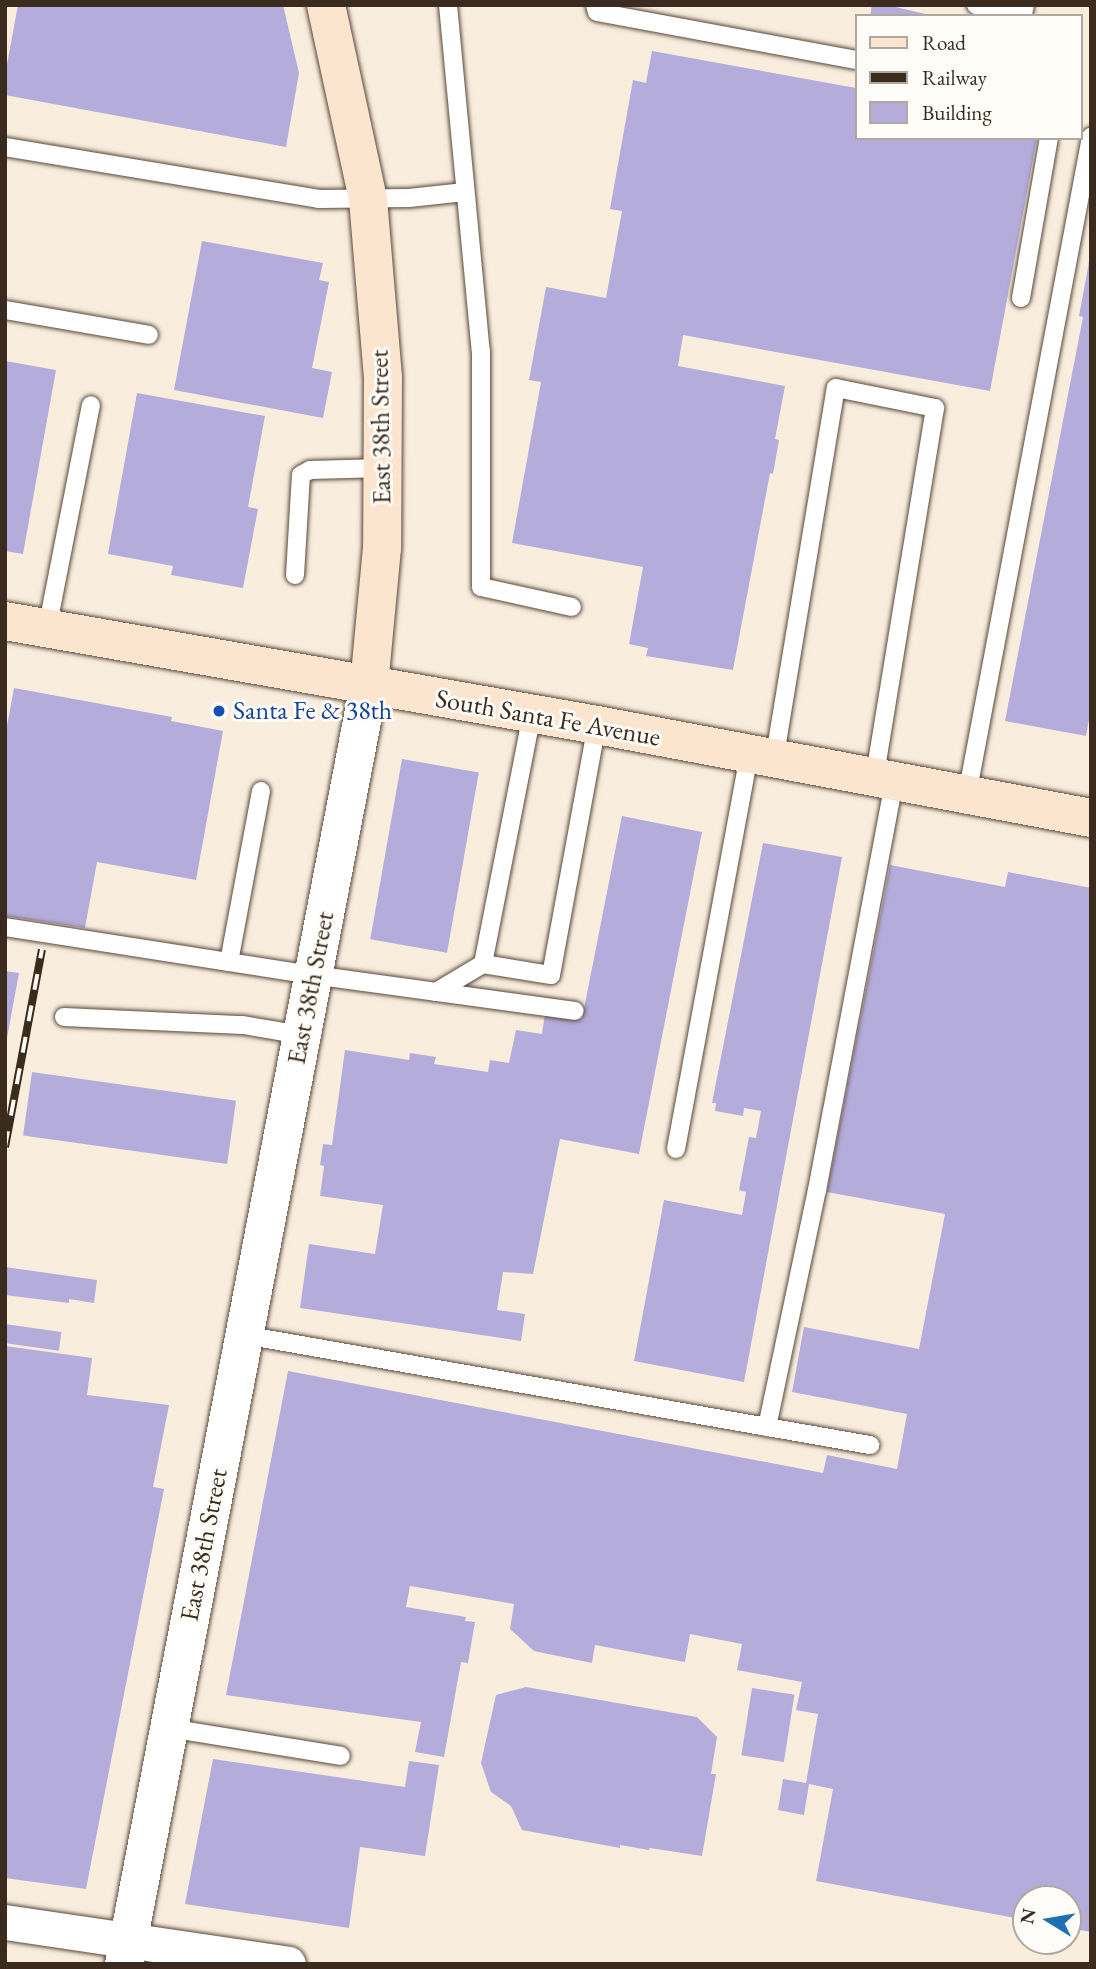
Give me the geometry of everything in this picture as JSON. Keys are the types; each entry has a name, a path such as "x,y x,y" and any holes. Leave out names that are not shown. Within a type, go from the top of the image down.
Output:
{"main road":[{"name":"East 38th Street","path":"326,5 368,199 383,378 384,468 379,596 369,685"},
{"name":"South Santa Fe Avenue","path":"5,621 597,725 762,759 1091,818"}],"street":[{"name":"East 38th Street","path":"126,1952 369,685"},
{"path":"5,1922 126,1952 288,1964"}],"lane":[{"path":"448,5 481,351 481,587 572,607"},
{"path":"595,5 597,12 855,60"},
{"path":"976,5 1023,12 1025,5"},
{"path":"967,795 1091,137"},
{"path":"1021,298 1048,140"},
{"path":"5,147 319,199 368,199 465,192"},
{"path":"5,310 149,335"},
{"path":"676,1149 762,759 836,388 935,408 884,780 814,1204 766,1427"},
{"path":"47,629 91,405"},
{"path":"295,575 298,488 301,475 310,470 384,468"},
{"path":"483,964 531,714"},
{"path":"436,992 483,964 551,975 597,725"},
{"path":"229,962 261,791"},
{"path":"5,927 313,975 575,1011"},
{"path":"64,1017 243,1026 302,1035"},
{"path":"244,1335 870,1446"},
{"path":"169,1728 341,1756"}],"building":[{"path":"18,5 283,5 299,73 286,147 5,95 5,75"},
{"path":"872,5 887,5 925,14 870,14"},
{"path":"652,51 855,88 855,140 1037,140 990,391 683,335 678,366 785,386 775,439 779,440 773,474 770,473 733,670 646,656 648,648 629,644 643,567 512,543 541,382 529,380 546,287 606,298 622,211 610,209 633,80 646,83"},
{"path":"202,241 323,263 319,280 329,282 312,368 332,372 323,418 174,390"},
{"path":"1089,262 1091,709 1086,736 1005,721 1083,317 1079,316"},
{"path":"5,361 56,370 23,554 5,551"},
{"path":"137,393 265,416 248,507 258,509 243,588 171,575 173,566 108,554"},
{"path":"14,688 172,717 171,721 223,731 196,880 97,862 85,928 5,916 5,737"},
{"path":"402,759 479,773 447,953 370,939"},
{"path":"622,816 702,832 639,1154 560,1139 533,1274 503,1272 497,1310 525,1314 521,1341 300,1308 309,1244 375,1254 383,1205 320,1196 324,1166 320,1165 323,1144 332,1145 345,1050 409,1060 410,1053 436,1057 434,1064 488,1072 490,1060 509,1063 516,1030 542,1034 545,1014 582,1019"},
{"path":"763,843 842,857 744,1382 634,1361 664,1200 742,1215 746,1192 739,1190 749,1137 756,1138 761,1111 744,1108 743,1116 715,1111 716,1103 712,1103"},
{"path":"890,865 1005,887 1008,872 1091,888 1091,1932 1082,1930 1082,1885 1012,1885 1012,1917 816,1881 833,1789 809,1784 804,1815 778,1810 783,1779 806,1783 818,1714 796,1710 802,1682 737,1670 742,1644 690,1634 685,1662 595,1645 592,1663 534,1651 510,1629 514,1604 410,1586 406,1607 466,1617 465,1621 475,1622 468,1663 461,1662 444,1757 415,1752 421,1722 226,1695 288,1371 823,1473 827,1455 897,1469 907,1414 792,1392 804,1327 919,1349 945,1214 827,1192"},
{"path":"5,971 19,973 7,1038 5,1038"},
{"path":"32,1072 236,1101 227,1164 23,1135"},
{"path":"5,1267 97,1280 94,1303 69,1299 69,1303 5,1295"},
{"path":"5,1324 61,1332 59,1351 5,1343"},
{"path":"5,1346 92,1358 87,1395 169,1405 153,1487 164,1489 86,1889 5,1878"},
{"path":"526,1687 697,1717 717,1737 711,1774 716,1774 702,1856 620,1845 620,1848 522,1830 511,1806 491,1792 481,1763 496,1695"},
{"path":"752,1688 794,1695 784,1762 741,1755"},
{"path":"213,1759 405,1787 409,1761 439,1765 425,1856 360,1847 349,1928 185,1904"}],"railway":[{"path":"5,1147 42,949"}],"place":[{"name":"Santa Fe & 38th","path":"219,711"}]}
